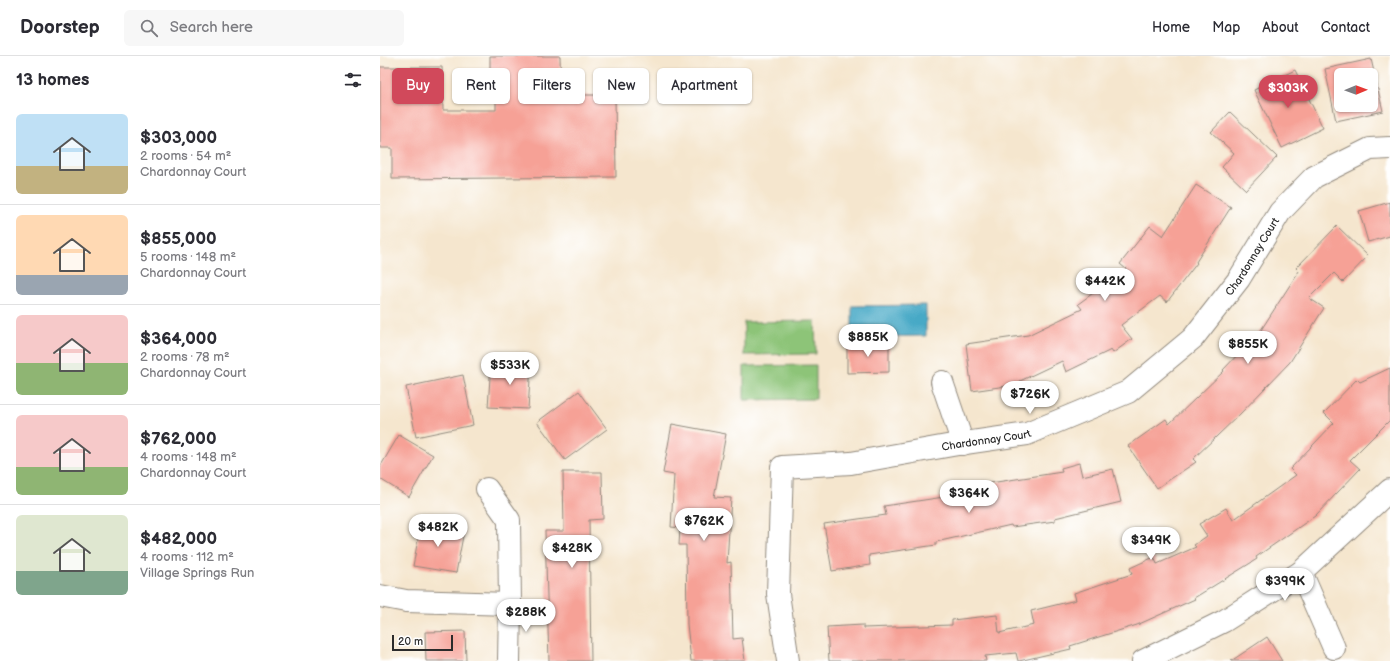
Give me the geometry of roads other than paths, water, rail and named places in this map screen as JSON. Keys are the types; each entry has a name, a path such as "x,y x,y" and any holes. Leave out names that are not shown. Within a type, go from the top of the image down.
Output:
{"street":[{"name":"Chardonnay Court","path":"788,661 778,594 782,467 851,463 1027,434 1128,392 1193,338 1239,279 1280,212 1314,177 1370,149 1390,148"},
{"path":"942,382 964,444"},
{"path":"487,489 509,520 509,661"},
{"path":"1143,661 1224,621 1301,572 1390,490"},
{"path":"1301,572 1334,648"},
{"path":"380,596 406,601 510,604"}],"water":[{"path":"926,305 926,336 852,337 852,306"}]}
